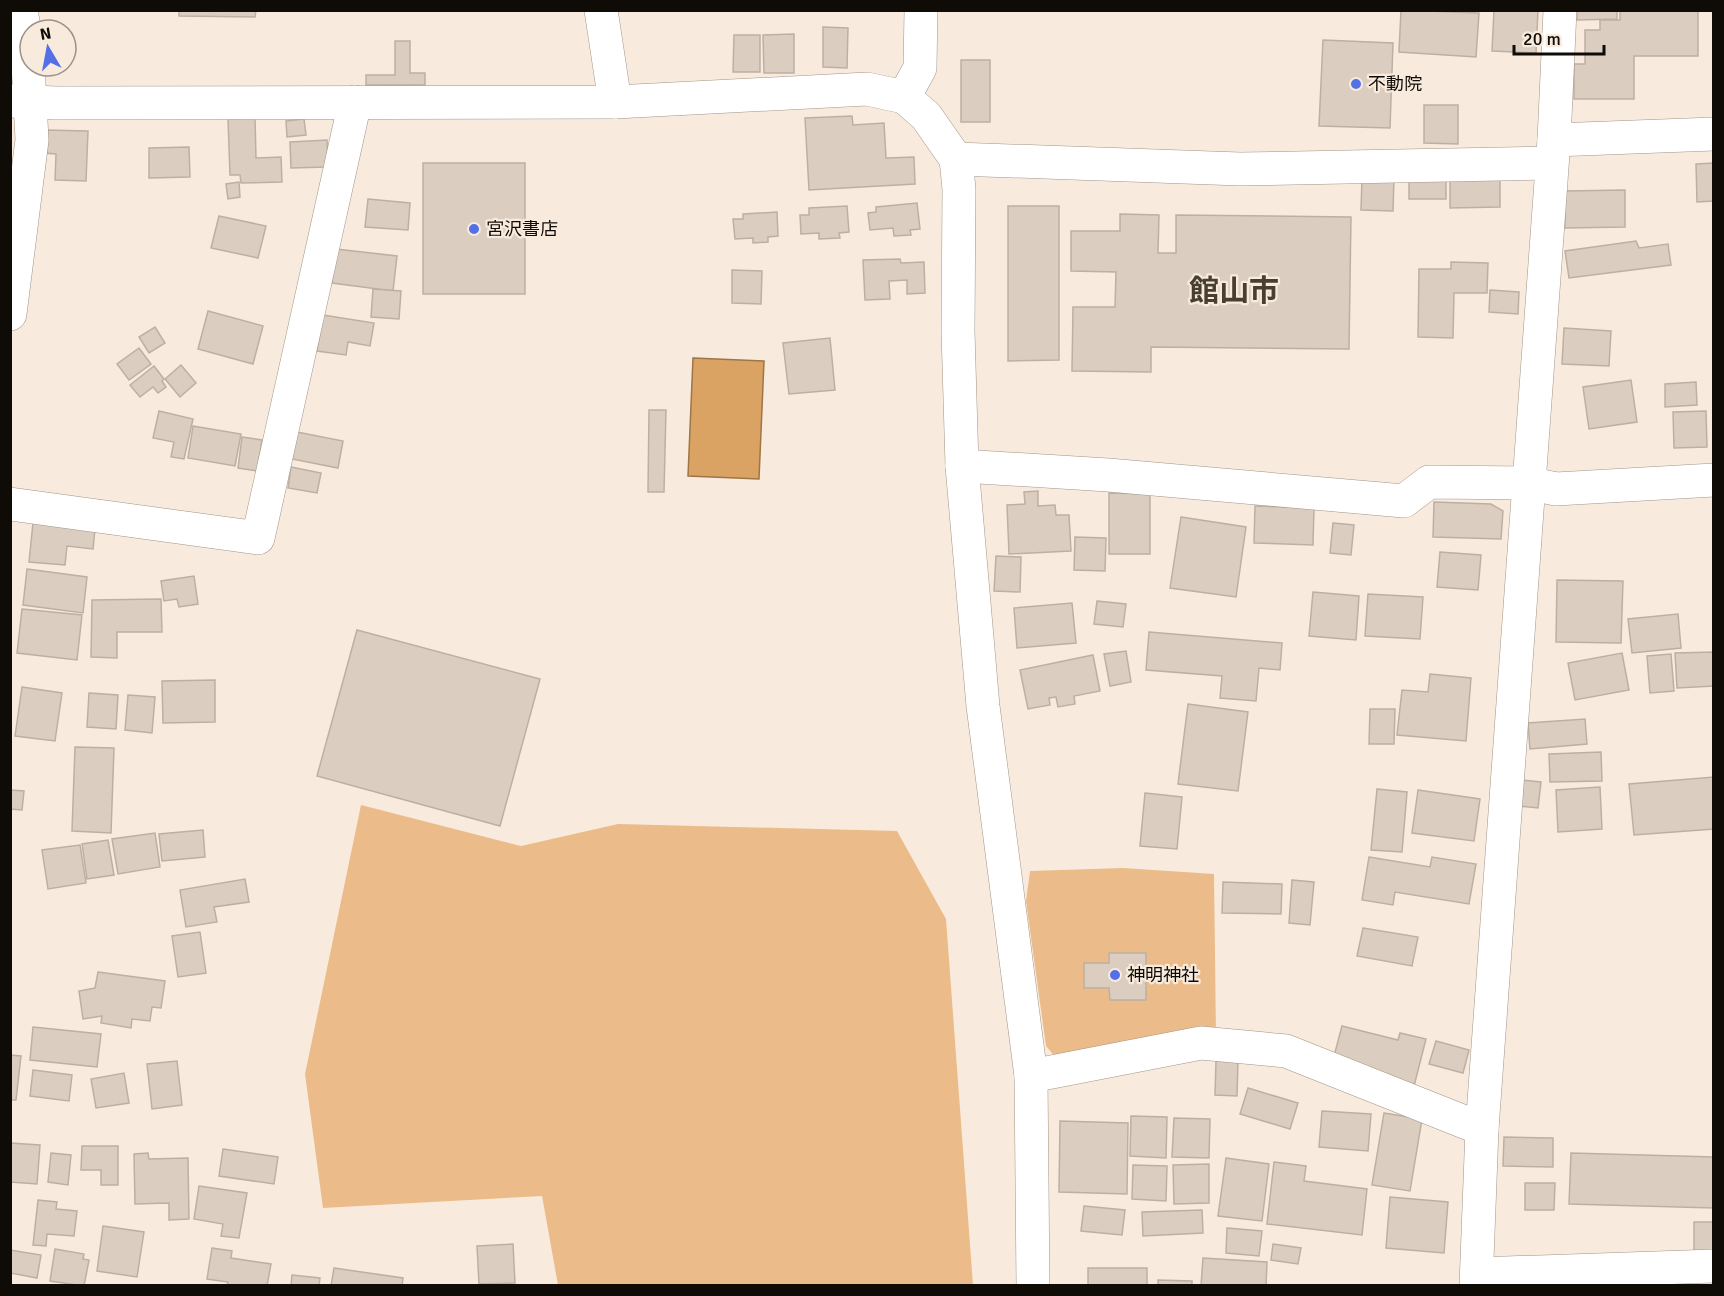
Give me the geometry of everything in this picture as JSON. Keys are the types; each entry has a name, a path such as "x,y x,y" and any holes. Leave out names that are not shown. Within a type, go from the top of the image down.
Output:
{"street":[{"path":"10,314 32,140 21,102 21,10"},
{"path":"601,10 615,102"},
{"path":"904,97 920,68 921,10"},
{"path":"1560,10 1552,152 1482,1129 1477,1280 1713,1266"},
{"path":"21,102 615,102 867,89 904,97 927,116 956,159 962,466 983,706 1031,1076 1033,1286"},
{"path":"10,504 258,538 355,102"},
{"path":"956,159 1240,169 1552,152 1713,134"},
{"path":"962,466 1149,478 1404,501 1429,482 1527,483 1556,489 1713,480"},
{"path":"1031,1076 1201,1043 1286,1051 1482,1129"}],"shaded area":[{"path":"693,358 764,361 759,479 688,476"},
{"path":"361,805 521,846 618,824 897,831 946,919 973,1285 558,1285 542,1196 323,1208 305,1074"},
{"path":"1123,868 1214,874 1216,1036 1057,1059 1046,1046 1026,901 1030,871"}],"building":[{"path":"179,10 256,10 255,17 179,16"},
{"path":"1401,10 1479,13 1476,57 1399,52"},
{"path":"1494,10 1538,10 1536,53 1492,51"},
{"path":"1577,10 1617,10 1617,19 1577,20"},
{"path":"1698,10 1698,56 1634,56 1634,99 1574,99 1574,64 1585,64 1585,30 1600,30 1600,20 1620,20 1620,11"},
{"path":"823,27 848,28 847,68 823,67"},
{"path":"794,34 794,73 764,73 763,35"},
{"path":"734,35 760,35 760,72 733,72"},
{"name":"不動院","path":"1323,40 1393,43 1390,128 1319,126"},
{"path":"395,41 410,41 410,73 425,73 425,85 366,85 366,75 395,75"},
{"path":"961,60 990,60 990,122 961,122"},
{"path":"1424,105 1458,105 1458,144 1424,143"},
{"path":"852,116 853,125 884,123 886,158 914,157 915,184 809,190 805,118"},
{"path":"255,118 256,158 281,157 282,182 241,183 240,175 230,175 228,119"},
{"path":"304,119 306,135 287,137 286,121"},
{"path":"44,130 88,131 86,181 55,180 56,154 43,153"},
{"path":"327,140 328,167 291,168 290,142"},
{"path":"189,147 190,177 149,178 149,148"},
{"name":"宮沢書店","path":"423,163 525,163 525,294 423,294"},
{"path":"1714,163 1714,201 1697,202 1696,164"},
{"path":"1446,174 1446,199 1409,199 1409,175"},
{"path":"1362,177 1394,177 1393,211 1361,210"},
{"path":"1500,178 1500,207 1450,208 1450,179"},
{"path":"239,182 240,197 228,199 226,184"},
{"path":"1625,190 1625,227 1565,228 1565,191"},
{"path":"368,199 410,203 408,230 365,227"},
{"path":"917,203 920,229 910,230 911,235 894,236 893,228 870,230 868,213 876,212 876,207"},
{"path":"847,206 849,232 839,233 840,238 819,239 819,233 801,234 800,215 809,215 809,208"},
{"path":"1008,206 1059,206 1059,360 1008,361"},
{"path":"777,212 778,236 768,237 768,242 753,243 753,238 735,239 733,219 743,219 743,214"},
{"path":"1120,214 1159,215 1158,253 1176,253 1176,215 1351,217 1349,349 1151,347 1151,372 1072,371 1073,307 1115,307 1116,272 1071,271 1071,231 1120,231"},
{"path":"219,216 266,226 258,258 211,248"},
{"path":"1636,241 1639,248 1668,244 1671,265 1569,278 1565,251"},
{"path":"336,249 397,256 393,291 332,283"},
{"path":"900,259 901,263 924,262 925,293 907,294 907,280 889,281 890,299 865,300 863,260"},
{"path":"1451,262 1488,263 1487,293 1454,293 1453,338 1418,337 1419,269 1451,269"},
{"path":"732,270 762,271 761,304 732,303"},
{"path":"373,289 401,291 399,319 371,317"},
{"path":"1490,290 1519,292 1518,314 1489,312"},
{"path":"208,311 263,326 253,364 198,349"},
{"path":"323,315 374,323 370,346 348,342 346,355 317,351"},
{"path":"155,327 165,343 149,353 139,337"},
{"path":"1564,328 1611,331 1609,366 1562,364"},
{"path":"830,338 835,390 789,394 783,343"},
{"path":"139,348 151,364 129,380 117,364"},
{"path":"181,365 196,383 180,397 165,379"},
{"path":"154,366 164,379 162,381 166,387 158,393 153,387 140,397 130,385"},
{"path":"1631,380 1637,422 1589,429 1583,387"},
{"path":"1696,382 1697,405 1665,407 1665,384"},
{"path":"649,410 666,410 664,492 648,492"},
{"path":"159,411 193,419 184,459 171,457 174,442 153,438"},
{"path":"1706,411 1707,447 1674,448 1673,412"},
{"path":"193,426 241,434 235,466 188,458"},
{"path":"297,432 343,441 338,468 292,459"},
{"path":"242,437 262,440 257,471 238,468"},
{"path":"291,467 321,473 317,493 288,488"},
{"path":"1038,491 1038,506 1055,505 1056,515 1069,515 1071,551 1009,554 1007,505 1025,504 1024,492"},
{"path":"1109,493 1150,494 1150,554 1109,554"},
{"path":"1434,502 1491,504 1503,511 1501,539 1433,537"},
{"path":"1255,506 1314,508 1313,545 1254,543"},
{"path":"34,513 96,519 93,549 67,546 65,565 29,562"},
{"path":"1181,517 1246,527 1236,597 1170,588"},
{"path":"1333,523 1354,525 1351,555 1330,553"},
{"path":"1075,537 1106,538 1105,571 1074,570"},
{"path":"1440,552 1481,555 1478,590 1437,587"},
{"path":"996,556 1021,557 1020,592 994,591"},
{"path":"27,569 87,577 83,613 23,605"},
{"path":"194,576 198,604 179,607 177,599 164,601 161,581"},
{"path":"1557,580 1623,581 1621,643 1556,642"},
{"path":"1313,592 1359,596 1356,640 1309,636"},
{"path":"1368,594 1423,597 1420,639 1365,636"},
{"path":"161,599 162,632 117,632 117,658 91,657 92,600"},
{"path":"1097,601 1126,604 1123,627 1094,624"},
{"path":"1072,603 1076,643 1017,648 1014,608"},
{"path":"22,609 82,615 77,660 17,653"},
{"path":"1678,614 1681,648 1632,653 1628,619"},
{"path":"357,630 540,679 500,826 317,776"},
{"path":"1149,632 1282,643 1280,670 1259,668 1256,701 1220,698 1222,676 1146,670"},
{"path":"1126,651 1131,682 1110,686 1104,654"},
{"path":"1714,652 1714,686 1677,688 1675,653"},
{"path":"1622,653 1629,690 1575,700 1568,663"},
{"path":"1671,654 1674,691 1650,693 1647,656"},
{"path":"1093,655 1100,691 1074,696 1075,704 1058,707 1056,697 1049,698 1050,705 1028,709 1020,670"},
{"path":"1430,674 1471,678 1466,741 1397,735 1402,690 1428,692"},
{"path":"215,680 215,722 163,723 162,681"},
{"path":"22,687 62,693 55,741 15,736"},
{"path":"89,693 118,695 116,729 87,727"},
{"path":"128,695 155,697 152,733 125,730"},
{"path":"1188,704 1248,712 1238,791 1178,784"},
{"path":"1370,709 1395,709 1394,744 1369,744"},
{"path":"1585,719 1587,744 1530,749 1528,723"},
{"path":"75,747 114,748 111,833 72,831"},
{"path":"1601,752 1602,781 1550,782 1549,754"},
{"path":"1714,777 1714,829 1634,835 1629,784"},
{"path":"1521,780 1541,782 1538,808 1518,806"},
{"path":"1600,787 1602,829 1558,832 1556,790"},
{"path":"1377,789 1407,792 1402,852 1371,850"},
{"path":"10,790 24,791 22,810 10,809"},
{"path":"1418,790 1480,799 1474,841 1412,833"},
{"path":"1145,793 1182,797 1177,849 1140,846"},
{"path":"203,830 205,857 162,861 159,834"},
{"path":"155,833 160,867 118,874 112,839"},
{"path":"108,840 114,875 87,879 82,844"},
{"path":"80,845 86,883 48,889 42,850"},
{"path":"1369,857 1430,867 1432,857 1476,864 1469,904 1395,892 1393,905 1362,900"},
{"path":"245,879 249,902 214,907 217,922 186,927 180,890"},
{"path":"1292,880 1314,882 1310,925 1289,923"},
{"path":"1223,882 1282,884 1281,914 1222,913"},
{"path":"1363,928 1418,937 1412,966 1357,956"},
{"path":"200,932 206,973 178,977 172,936"},
{"name":"神明神社","path":"1109,953 1146,953 1146,1000 1110,1000 1109,988 1084,988 1084,963 1109,963"},
{"path":"98,972 165,981 161,1008 152,1007 150,1021 132,1019 131,1028 101,1023 102,1016 83,1019 79,991 95,988"},
{"path":"1342,1026 1398,1040 1400,1033 1426,1039 1413,1090 1333,1060"},
{"path":"33,1027 101,1034 97,1067 30,1060"},
{"path":"1436,1041 1469,1050 1463,1073 1429,1064"},
{"path":"10,1055 21,1056 16,1100 10,1100"},
{"path":"177,1061 182,1105 152,1109 147,1064"},
{"path":"1216,1061 1238,1061 1237,1096 1215,1095"},
{"path":"33,1070 72,1075 69,1101 30,1096"},
{"path":"124,1073 129,1103 96,1108 91,1079"},
{"path":"1248,1088 1298,1103 1290,1129 1240,1114"},
{"path":"1322,1111 1371,1114 1368,1151 1319,1147"},
{"path":"1384,1113 1422,1119 1410,1191 1372,1185"},
{"path":"1131,1116 1167,1117 1166,1158 1130,1156"},
{"path":"1174,1118 1210,1119 1209,1158 1172,1157"},
{"path":"1060,1121 1128,1123 1127,1194 1059,1192"},
{"path":"1504,1137 1553,1138 1553,1167 1503,1166"},
{"path":"10,1143 40,1145 37,1184 10,1182"},
{"path":"82,1146 118,1146 118,1185 101,1185 101,1170 81,1170"},
{"path":"223,1149 278,1157 274,1184 219,1176"},
{"path":"51,1153 71,1155 68,1185 48,1182"},
{"path":"148,1153 149,1159 188,1158 189,1219 169,1220 169,1203 135,1204 134,1154"},
{"path":"1571,1153 1714,1157 1714,1208 1569,1204"},
{"path":"1226,1158 1269,1164 1262,1221 1218,1216"},
{"path":"1274,1162 1306,1166 1304,1181 1367,1189 1362,1235 1267,1224"},
{"path":"1209,1164 1209,1203 1174,1204 1173,1165"},
{"path":"1133,1165 1167,1166 1166,1201 1132,1199"},
{"path":"1525,1183 1555,1183 1554,1210 1525,1210"},
{"path":"199,1186 247,1193 239,1238 221,1236 223,1224 194,1219"},
{"path":"1390,1197 1448,1202 1444,1253 1386,1248"},
{"path":"38,1200 57,1202 56,1209 77,1211 74,1236 47,1234 46,1246 33,1245"},
{"path":"1084,1206 1125,1210 1122,1235 1081,1231"},
{"path":"1202,1210 1203,1233 1143,1236 1142,1212"},
{"path":"1694,1222 1714,1222 1714,1253 1694,1252"},
{"path":"103,1226 144,1232 137,1277 97,1271"},
{"path":"1227,1228 1262,1231 1259,1256 1226,1253"},
{"path":"513,1244 515,1283 479,1284 477,1246"},
{"path":"1273,1244 1301,1248 1298,1264 1271,1260"},
{"path":"212,1248 232,1251 231,1258 271,1264 267,1286 227,1286 228,1282 207,1279"},
{"path":"55,1249 84,1254 83,1259 89,1260 84,1286 50,1281"},
{"path":"10,1250 41,1255 37,1278 10,1273"},
{"path":"1203,1258 1267,1262 1266,1286 1201,1286"},
{"path":"334,1268 403,1278 402,1286 331,1286"},
{"path":"1088,1268 1147,1268 1147,1286 1088,1286"},
{"path":"292,1275 320,1278 319,1286 291,1286"},
{"path":"1158,1280 1192,1281 1192,1286 1158,1286"}],"place":[{"name":"不動院","path":"1356,84"},
{"name":"宮沢書店","path":"474,229"},
{"name":"神明神社","path":"1115,975"}],"district":[{"name":"館山市","path":"1234,291"}]}
